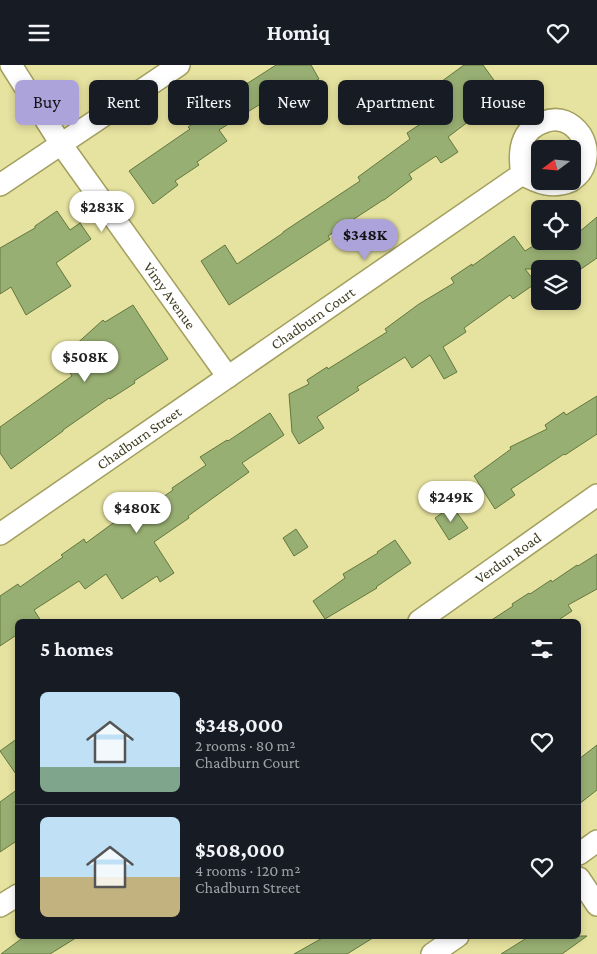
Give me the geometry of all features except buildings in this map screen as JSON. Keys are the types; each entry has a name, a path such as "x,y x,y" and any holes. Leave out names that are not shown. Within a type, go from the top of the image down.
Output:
{"street":[{"name":"Vimy Avenue","path":"11,65 61,144 228,377"},
{"path":"0,185 179,65"},
{"path":"531,179 522,174 520,161 524,140 533,126 556,119 574,126 585,143 586,155 581,172"},
{"name":"Chadburn Court","path":"228,377 522,174"},
{"name":"Chadburn Street","path":"0,534 228,377"},
{"name":"Verdun Road","path":"422,619 597,495"},
{"path":"581,853 597,841"},
{"path":"581,881 597,905"},
{"path":"0,907 15,897"},
{"path":"432,954 454,939"}]}
